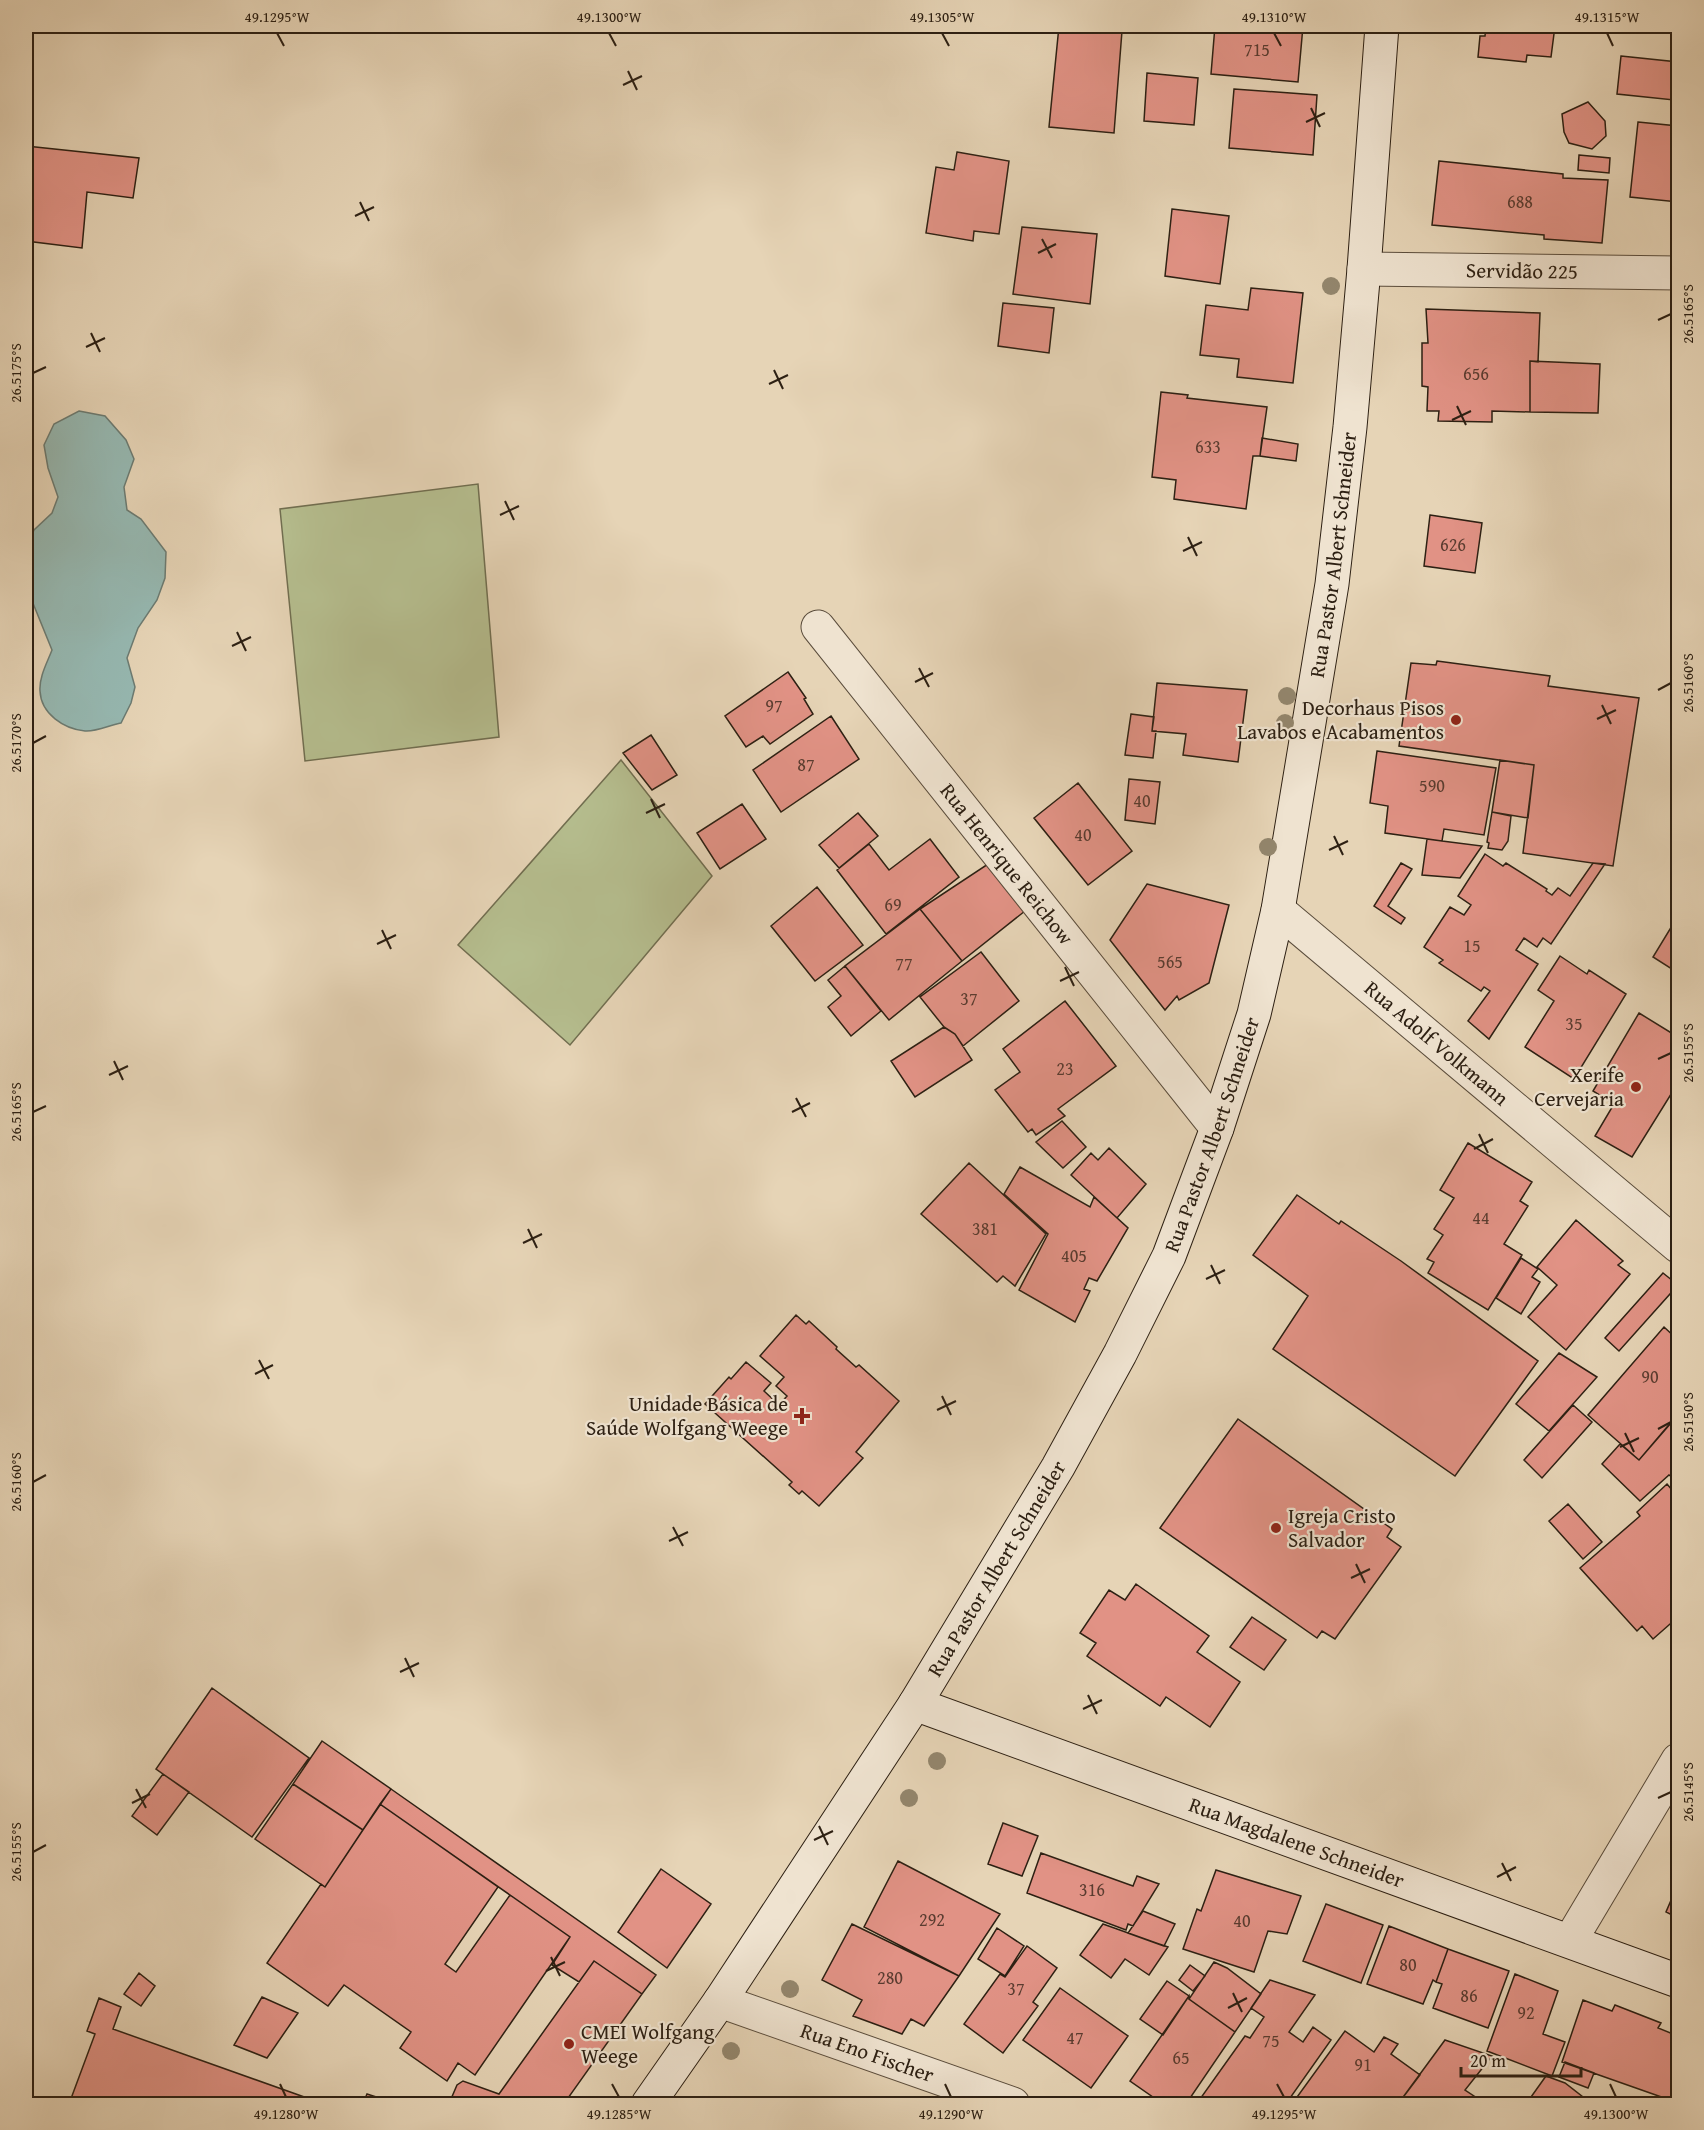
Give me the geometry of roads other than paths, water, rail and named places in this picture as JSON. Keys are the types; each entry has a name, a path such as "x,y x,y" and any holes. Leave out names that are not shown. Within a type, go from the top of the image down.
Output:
{"main road":[{"name":"Rua Pastor Albert Schneider","path":"648,2104 720,2001 915,1704 1058,1467 1120,1354 1169,1256 1217,1128 1254,1014 1278,910 1332,584 1350,427 1382,26"},
{"name":"Servidão 225","path":"1364,269 1678,273"},
{"name":"Rua Henrique Reichow","path":"818,627 1217,1128"},
{"name":"Rua Adolf Volkmann","path":"1278,910 1678,1246"},
{"name":"Rua Magdalene Schneider","path":"915,1704 1678,1981"},
{"path":"1570,1941 1678,1760"},
{"name":"Rua Eno Fischer","path":"720,2001 1013,2104"}],"water":[{"path":"79,411 105,416 126,440 134,459 124,487 127,510 141,519 166,552 165,578 157,600 138,628 127,658 135,687 131,703 121,723 89,731 77,730 62,724 44,707 40,686 52,650 26,586 26,548 34,530 52,513 58,497 48,468 44,445 54,424"}],"place":[{"name":"Decorhaus Pisos Lavabos e Acabamentos","path":"1456,720"},
{"name":"Xerife Cervejaria","path":"1636,1087"},
{"name":"Unidade Básica de Saúde Wolfgang Weege","path":"802,1416"},
{"name":"Igreja Cristo Salvador","path":"1276,1528"},
{"name":"CMEI Wolfgang Weege","path":"569,2044"}]}
